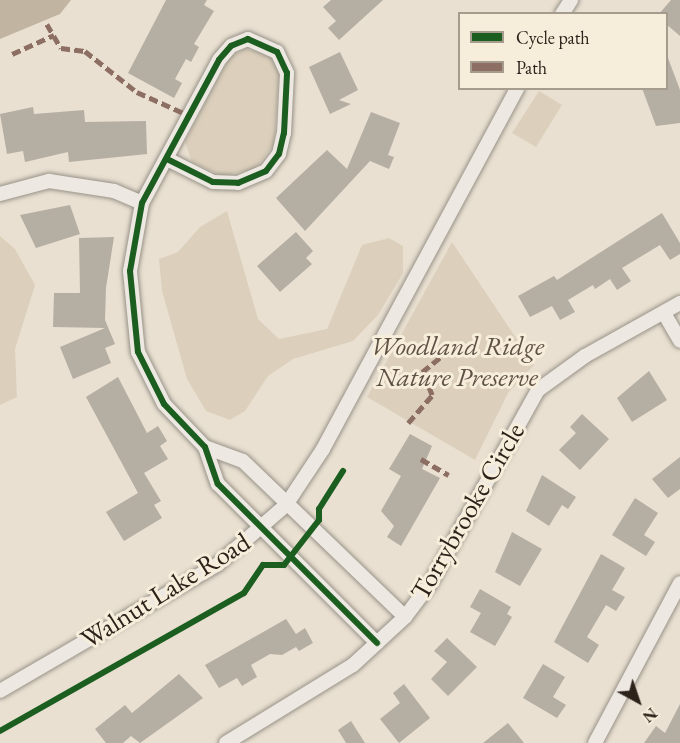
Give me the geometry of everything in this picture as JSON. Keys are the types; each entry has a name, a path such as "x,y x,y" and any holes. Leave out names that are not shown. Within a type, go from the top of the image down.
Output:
{"street":[{"path":"167,159 213,182 238,183 266,171 279,154 284,133 287,73 277,52 248,39 231,46 142,203 130,271 138,352 164,404 205,447 219,484 377,643"},
{"name":"Walnut Lake Road","path":"0,691 218,564 263,528 286,505 323,449 517,90"},
{"path":"0,194 49,181 114,191 142,203"},
{"name":"Torrybrooke Circle","path":"226,743 320,688 377,643 405,617 430,584 538,390 680,303"},
{"path":"664,313 680,341"},
{"path":"205,447 233,454 405,617"},
{"path":"595,743 680,583"}],"green space":[{"path":"245,49 268,54 279,68 274,144 255,169 222,176 192,162 185,142 229,58"},
{"path":"539,91 562,105 536,147 512,133"},
{"path":"227,211 258,319 279,339 327,329 362,245 389,238 403,246 403,273 378,315 353,341 293,359 268,376 245,411 230,420 206,411 187,379 162,291 159,259 178,252 200,227"},
{"path":"0,236 15,249 35,285 15,349 17,397 0,405"},
{"name":"Woodland Ridge Nature Preserve","path":"452,242 534,365 508,393 475,460 367,397"}],"shaded area":[{"path":"0,0 71,0 60,14 0,39"}],"building":[{"path":"166,0 207,0 204,5 214,11 194,44 199,47 191,62 186,59 175,79 182,83 174,98 128,73"},
{"path":"331,0 383,0 339,40 328,28 336,21 323,7"},
{"path":"671,0 680,0 680,36 668,26 668,12 661,12"},
{"path":"340,52 358,90 339,100 351,104 330,114 309,67"},
{"path":"668,58 680,90 680,123 656,126 643,90 668,90"},
{"path":"33,107 34,114 84,110 85,122 146,121 147,154 69,162 68,152 25,162 23,151 7,154 0,114"},
{"path":"371,112 400,123 388,155 394,157 389,169 370,161 305,231 276,198 327,150 347,169"},
{"path":"70,205 80,234 36,248 20,215"},
{"path":"662,213 680,243 680,254 670,260 660,245 622,268 631,281 617,290 610,279 595,289 593,285 568,300 575,312 560,320 552,306 530,317 518,296 554,276 557,280"},
{"path":"296,232 313,251 306,258 312,264 280,292 257,266"},
{"path":"114,237 106,288 105,320 115,344 105,348 111,363 73,379 60,347 105,328 53,327 54,293 80,293 79,238"},
{"path":"649,371 667,400 632,422 617,398"},
{"path":"118,377 147,433 158,426 167,441 160,446 168,459 144,473 161,501 154,505 162,518 124,541 106,512 138,493 86,397"},
{"path":"582,414 609,439 580,470 559,450 576,433 570,427"},
{"path":"410,434 432,446 422,469 440,478 401,546 387,537 394,526 381,511 401,476 389,469"},
{"path":"680,457 680,489 668,498 652,479"},
{"path":"542,475 576,497 568,509 562,505 549,526 526,511"},
{"path":"635,498 658,513 644,535 655,542 646,556 612,535"},
{"path":"512,532 542,549 520,586 495,572"},
{"path":"601,554 625,568 612,590 625,597 616,611 606,605 587,637 599,645 588,663 554,642"},
{"path":"480,589 511,607 507,614 512,617 495,646 470,632 481,613 470,607"},
{"path":"286,619 296,634 305,628 313,643 299,651 296,647 282,655 270,654 251,665 257,677 242,686 237,678 219,688 205,665"},
{"path":"447,638 477,667 448,696 431,679 447,662 434,651"},
{"path":"543,664 565,677 553,697 566,705 557,718 523,698"},
{"path":"179,674 203,698 140,743 131,736 123,743 106,743 95,729 125,705 132,713"},
{"path":"404,684 430,718 399,743 380,719 400,703 393,693"},
{"path":"680,704 680,743 644,743 656,726 665,733"},
{"path":"351,721 365,743 346,743 338,730"},
{"path":"508,723 524,743 483,743"}],"marked path":[{"path":"47,24 61,48 85,51 137,92 188,115"},
{"path":"12,54 54,35"},
{"path":"408,423 432,395 422,372 444,354"},
{"path":"421,459 449,475"}],"cycle path":[{"path":"167,159 213,182 238,183 266,171 279,154 284,133 287,73 277,52 248,39 231,46 219,60 142,203 130,271 138,352 164,404 205,447 218,484 377,643"},
{"path":"0,731 244,593 263,565 284,565 319,520 319,509 343,471"}]}
